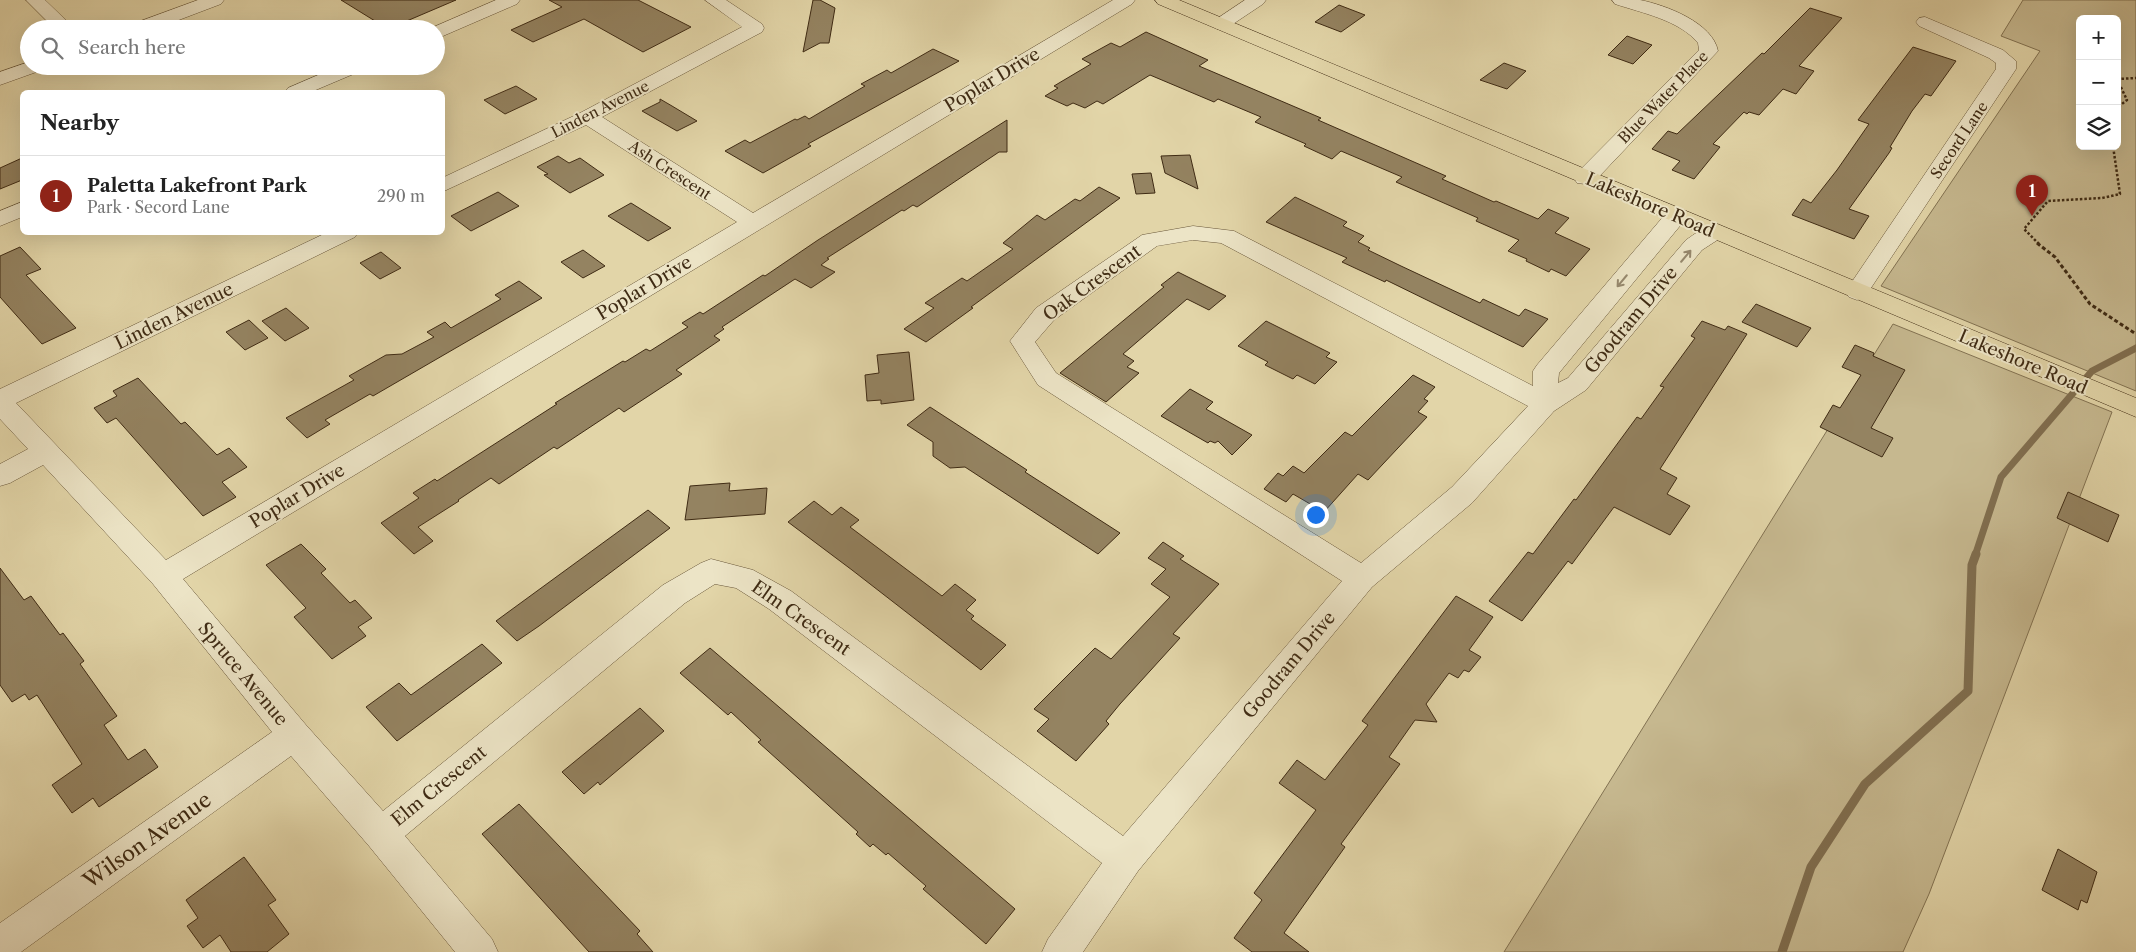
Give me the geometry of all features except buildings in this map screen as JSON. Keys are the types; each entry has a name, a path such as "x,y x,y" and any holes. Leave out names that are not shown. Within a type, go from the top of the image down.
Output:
{"main road":[{"name":"Lakeshore Road","path":"1164,0 2011,358 2134,407"}],"street":[{"path":"35,0 56,20"},
{"path":"161,20 215,0"},
{"path":"445,28 511,0"},
{"name":"Linden Avenue","path":"445,185 587,117 755,28 714,0"},
{"name":"Poplar Drive","path":"163,576 1126,0"},
{"path":"1221,24 1258,0"},
{"name":"Blue Water Place","path":"1585,178 1709,51 1710,45 1706,38 1697,30 1675,19 1620,0"},
{"name":"Secord Lane","path":"1857,292 2006,69 2006,61 1996,54 1925,22"},
{"path":"0,79 20,72"},
{"path":"300,90 335,75"},
{"name":"Ash Crescent","path":"587,117 753,224"},
{"path":"0,218 20,210"},
{"name":"Goodram Drive","path":"1545,404 1546,371 1676,216"},
{"name":"Goodram Drive","path":"1061,952 1126,859 1362,579 1462,495 1545,404 1577,384 1694,246 1714,232"},
{"name":"Oak Crescent","path":"1362,579 1047,379 1022,341 1045,314 1150,240 1193,233 1218,235 1226,236 1545,404"},
{"name":"Linden Avenue","path":"0,401 341,235"},
{"name":"Spruce Avenue","path":"0,401 45,452 163,576 294,735 480,952"},
{"path":"0,476 45,452"},
{"name":"Elm Crescent","path":"380,834 674,594 711,571 743,578 780,600 1126,859"},
{"name":"Wilson Avenue","path":"0,945 294,735"}],"path":[{"path":"2121,79 2136,78"},
{"path":"2121,87 2127,100 2121,105"},
{"path":"2114,150 2120,194 2102,198 2048,201 2024,228 2036,243 2055,257 2090,304 2136,334"}],"shaded area":[{"path":"2023,0 2136,0 2136,391 1881,286 2040,51 2001,36"},
{"path":"1893,324 2112,412 1929,894 1903,952 1504,952"}],"waterway":[{"path":"1975,556 2001,477 2092,371 2136,348"},
{"path":"1782,952 1811,867 1865,784 1968,691 1972,565 1976,554"}],"place":[{"name":"Paletta Lakefront Park","path":"2032,216"}]}
